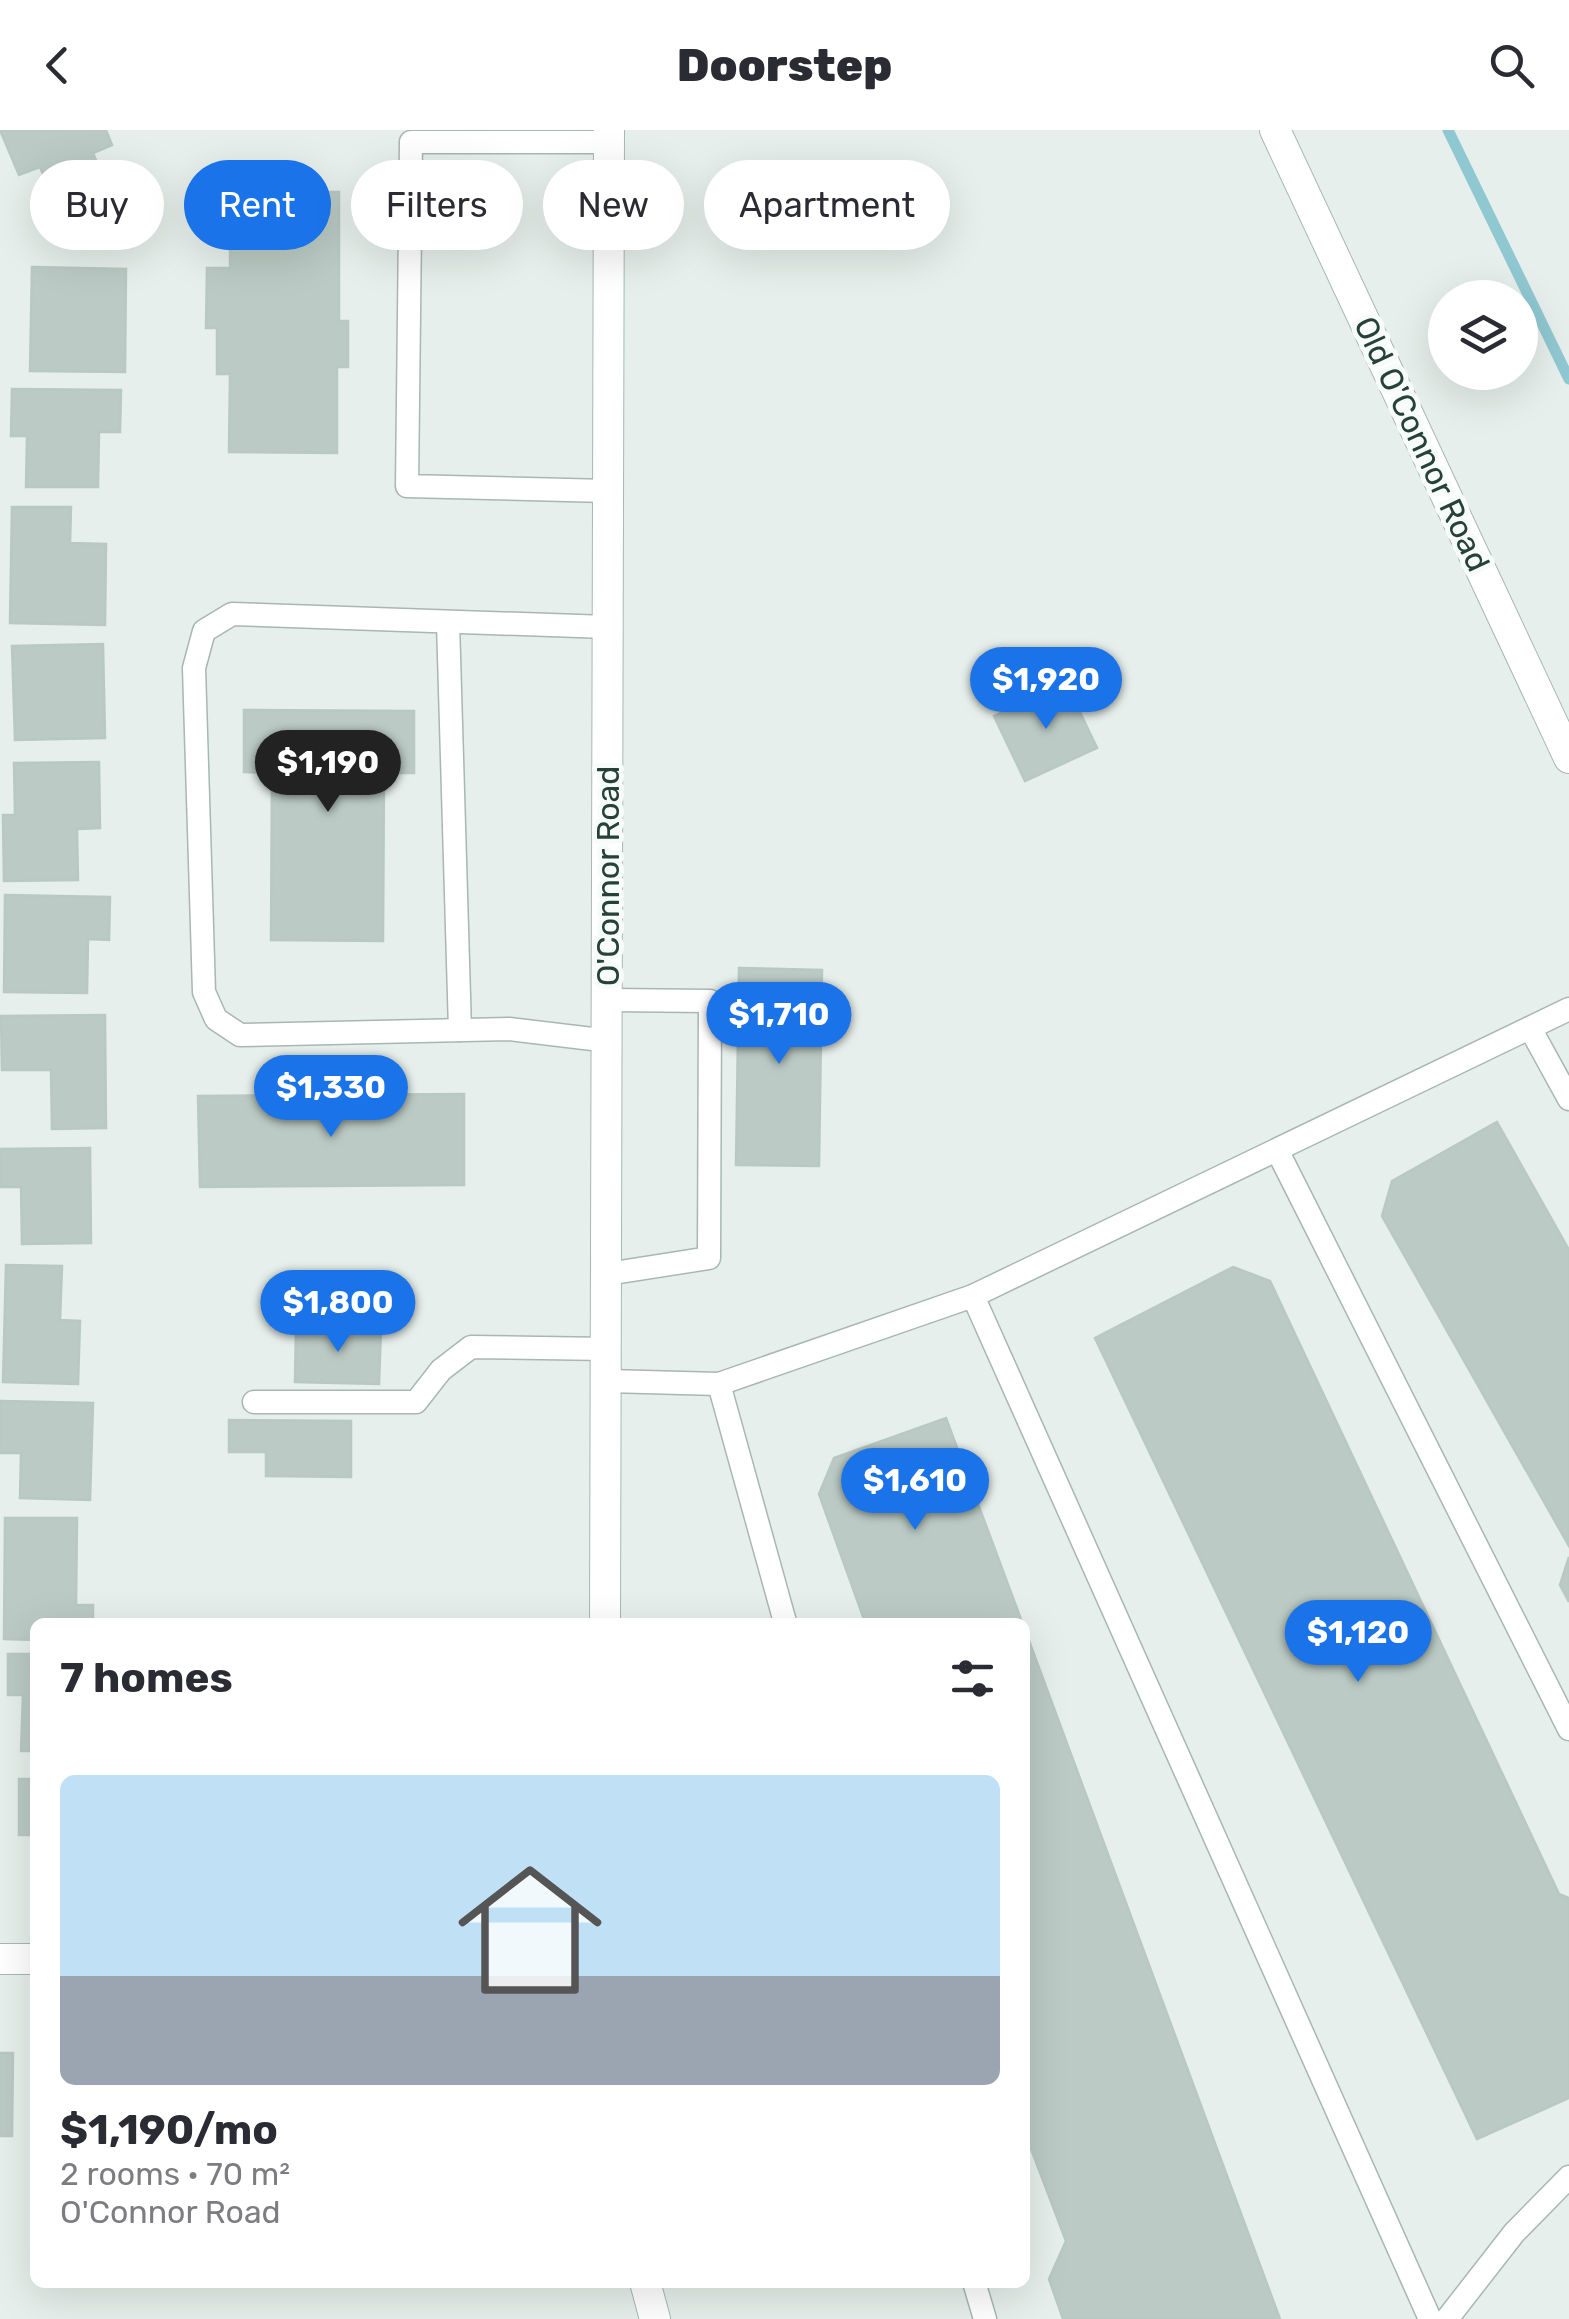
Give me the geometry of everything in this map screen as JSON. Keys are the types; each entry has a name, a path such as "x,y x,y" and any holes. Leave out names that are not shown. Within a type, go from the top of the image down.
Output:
{"main road":[{"name":"Old O'Connor Road","path":"1274,130 1569,758"},
{"name":"O'Connor Road","path":"605,1618 608,136"},
{"path":"0,1958 30,1959"},
{"path":"647,2288 655,2319"}],"lane":[{"path":"608,136 411,142 408,486 608,491"},
{"path":"608,628 232,614 204,631 194,668 204,992 216,1019 240,1036 509,1029 608,1041"},
{"path":"448,622 460,1030"},
{"path":"608,1000 710,1001 709,1258 608,1274"},
{"path":"607,1381 720,1384 973,1296 1569,1010"},
{"path":"1530,1028 1569,1099"},
{"path":"1277,1150 1569,1729"},
{"path":"973,1296 1430,2319"},
{"path":"254,1402 416,1402 441,1370 471,1347 607,1349"},
{"path":"720,1384 784,1618"},
{"path":"1447,2319 1514,2233 1569,2177"},
{"path":"976,2288 985,2319"}],"building":[{"path":"0,130 106,130 112,145 93,153 96,160 30,160 30,171 19,175"},
{"path":"331,192 339,192 339,321 348,321 348,367 337,367 337,453 229,452 230,374 217,374 217,328 206,328 207,268 230,268 230,250 331,250"},
{"path":"32,267 126,269 125,372 30,371"},
{"path":"12,389 121,390 120,432 99,432 98,487 26,487 27,436 11,436"},
{"path":"12,507 71,507 70,543 106,544 105,625 10,623"},
{"path":"103,644 105,738 15,740 12,646"},
{"path":"1066,683 1097,748 1025,781 994,716"},
{"path":"244,710 414,711 414,773 384,773 383,941 271,940 272,773 244,772"},
{"path":"99,762 100,828 77,829 78,880 4,881 3,815 15,815 14,763"},
{"path":"5,895 110,897 109,940 88,939 87,993 4,992"},
{"path":"739,968 822,970 819,1166 736,1165"},
{"path":"105,1015 106,1128 52,1129 51,1070 2,1070 1,1016"},
{"path":"464,1094 464,1185 200,1187 198,1096"},
{"path":"1497,1122 1569,1250 1569,1546 1382,1216 1392,1181"},
{"path":"90,1148 91,1243 22,1244 21,1187 1,1187 0,1149"},
{"path":"6,1265 62,1266 60,1320 80,1321 78,1384 3,1382"},
{"path":"1233,1267 1270,1281 1559,1894 1569,1898 1569,2098 1477,2139 1095,1338"},
{"path":"296,1327 381,1329 379,1384 295,1382"},
{"path":"1,1401 93,1403 90,1500 20,1498 21,1453 0,1453"},
{"path":"946,1418 1021,1618 864,1618 819,1494 834,1458"},
{"path":"229,1420 351,1421 351,1477 266,1476 266,1452 229,1452"},
{"path":"5,1518 77,1518 76,1605 93,1605 93,1618 30,1618 30,1640 4,1639"},
{"path":"1569,1557 1569,1602 1560,1585"},
{"path":"1030,1644 1280,2319 1063,2319 1049,2279 1066,2241 1030,2146"},
{"path":"8,1654 30,1654 30,1751 21,1751 23,1695 8,1695"},
{"path":"19,1779 30,1779 30,1835 19,1835"},
{"path":"0,2053 13,2053 12,2136 0,2136"}],"waterway":[{"path":"1448,130 1569,379"}]}
